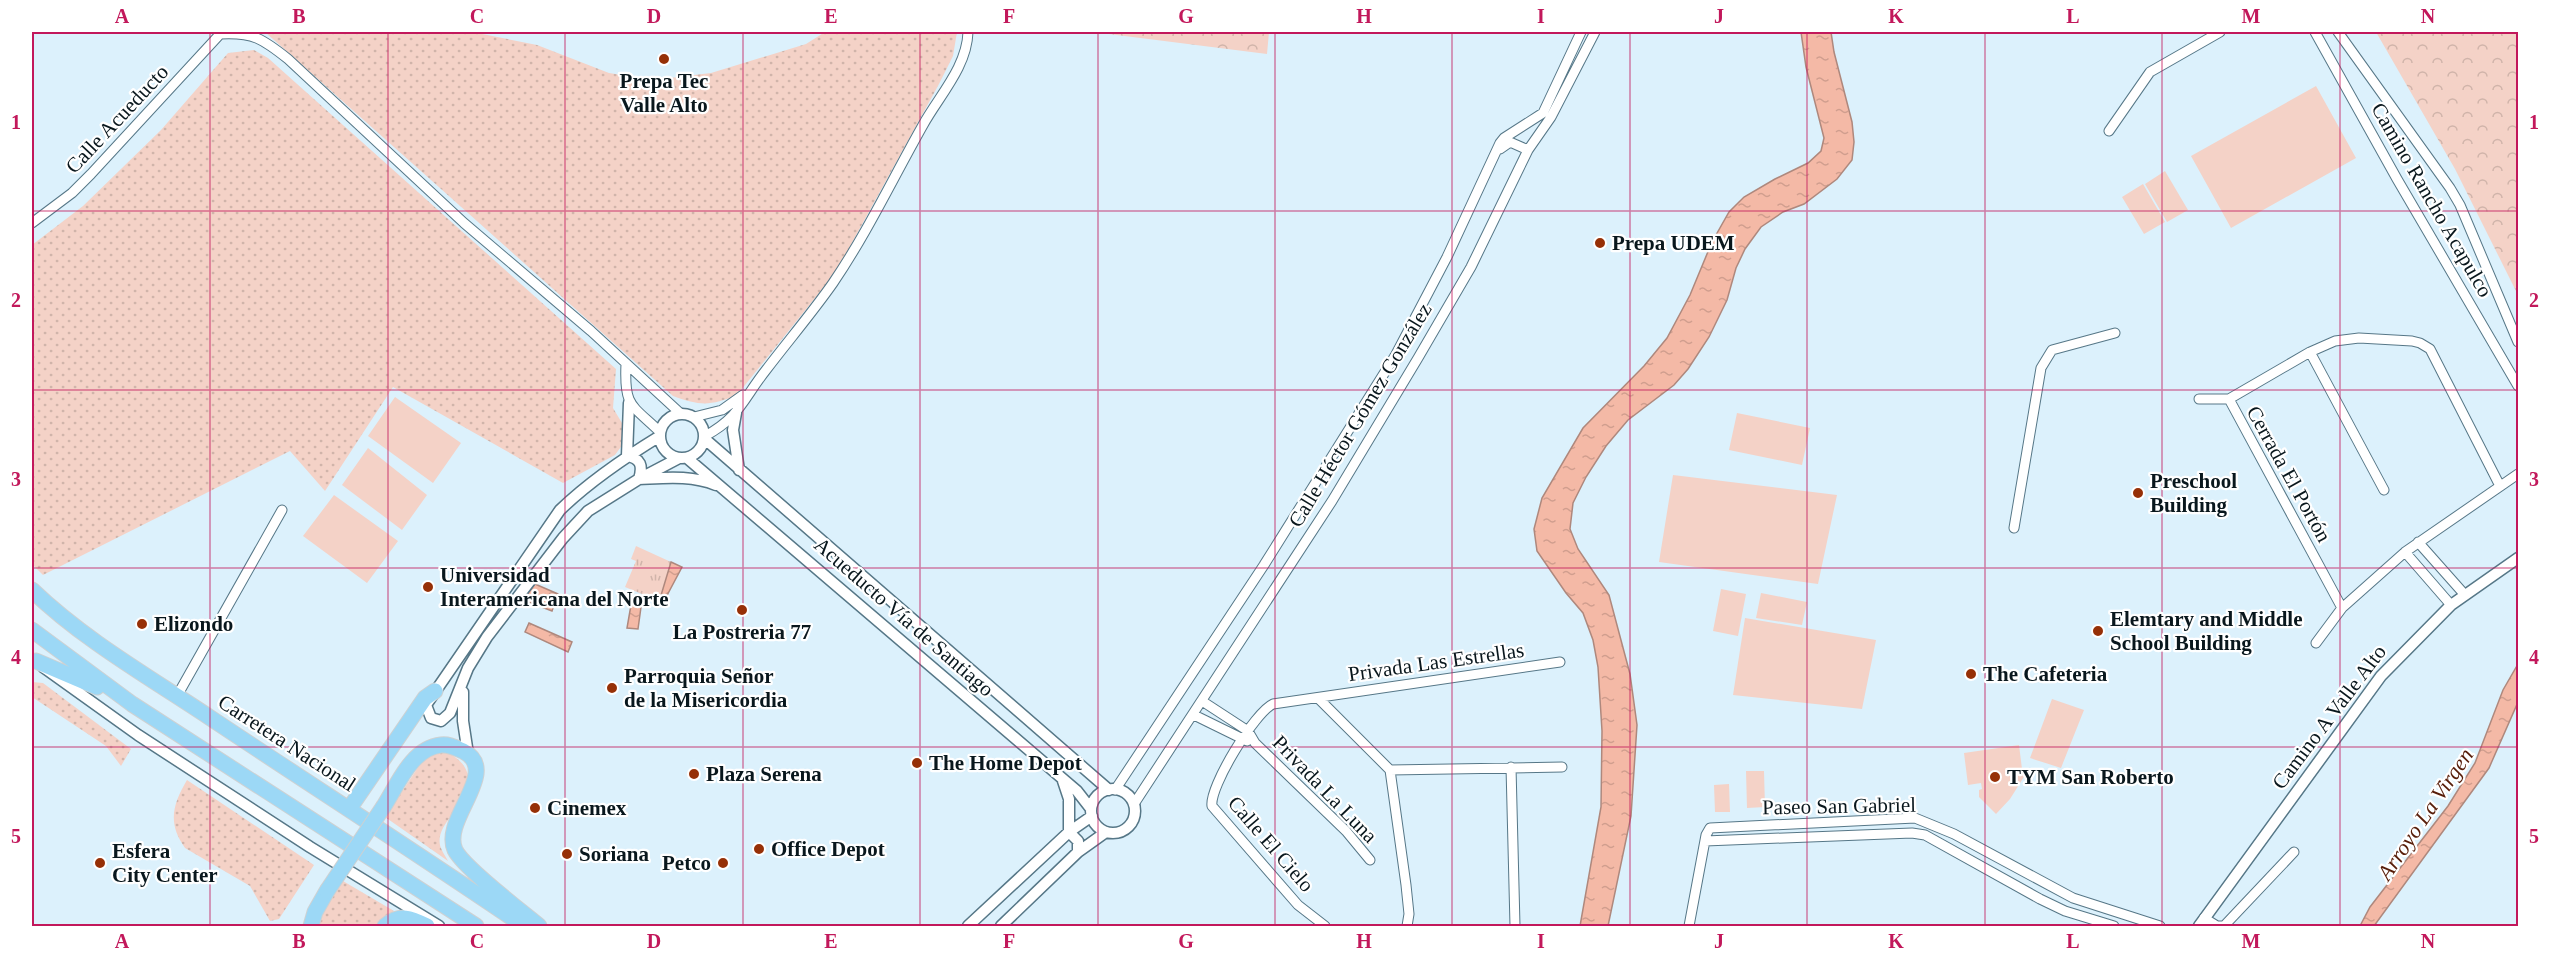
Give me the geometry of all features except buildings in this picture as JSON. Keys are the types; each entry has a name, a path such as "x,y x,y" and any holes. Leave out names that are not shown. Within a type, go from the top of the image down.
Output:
{"highway":[{"name":"Carretera Nacional","path":"32,590 72,624 177,696 524,927"},
{"path":"32,630 124,699 476,927"},
{"path":"34,659 124,699"},
{"path":"349,809 425,698 435,691"},
{"path":"311,927 315,912 327,891 411,763 425,751 443,745 452,746 468,754 475,769 473,789 452,832 456,850 470,868 539,927"},
{"path":"385,927 398,918 406,917 427,927"}],"street":[{"path":"680,414 667,420 660,434 577,494 560,510 426,705 431,718 441,721 450,713 468,668 512,603 563,538 588,511 639,479 699,450 705,438 728,422 736,413 832,285 859,243 923,125 958,68 964,55 968,32"},
{"name":"Calle Héctor Gómez González","path":"1112,790 1264,565 1395,356 1447,257 1504,138 1547,115 1581,32"},
{"name":"Calle Héctor Gómez González","path":"1134,804 1332,501 1418,358 1471,267 1528,150 1594,32"},
{"path":"2109,131 2150,72 2220,32"},
{"name":"Camino Rancho Acapulco","path":"2315,32 2397,179 2518,386"},
{"path":"2338,32 2460,205 2518,342"},
{"path":"221,33 260,35 306,75 464,224 591,331 680,414 694,417 722,410 736,402 754,386"},
{"name":"Calle Acueducto","path":"32,223 72,193 91,174 221,33"},
{"path":"1496,153 1510,142 1528,150"},
{"path":"2014,528 2042,368 2046,357 2052,350 2115,333"},
{"name":"Cerrada El Portón","path":"2342,608 2229,399 2310,352 2347,339 2412,342 2425,345 2430,349 2500,486"},
{"path":"2310,352 2384,489"},
{"path":"626,364 625,391 629,402 627,456"},
{"path":"2199,399 2229,399"},
{"path":"629,402 660,434 663,448 668,453 683,458"},
{"path":"736,413 733,442 740,470"},
{"path":"694,417 703,427 705,438"},
{"name":"Acueducto Vía de Santiago","path":"705,438 1112,790"},
{"path":"627,456 635,457 639,461 642,471 639,479"},
{"name":"Acueducto Vía de Santiago","path":"683,458 724,488 1077,791 1092,813"},
{"path":"2316,643 2342,608 2405,552 2518,474"},
{"path":"639,479 680,478 707,481 724,488"},
{"path":"177,696 282,510"},
{"path":"2418,542 2465,595"},
{"path":"2405,552 2451,605"},
{"name":"Camino A Valle Alto","path":"2202,922 2381,676 2451,605 2518,558"},
{"path":"1264,565 1282,575"},
{"path":"34,659 48,673 138,735 310,847 439,927"},
{"name":"Privada Las Estrellas","path":"1318,698 1560,662"},
{"path":"468,668 462,706 468,754"},
{"path":"1318,698 1390,770 1406,885 1409,914 1407,927"},
{"name":"Calle El Cielo","path":"1318,698 1267,707 1248,731 1215,789 1212,806 1298,905 1324,927"},
{"path":"1202,701 1248,731"},
{"path":"1194,715 1242,741"},
{"path":"1222,730 1228,719"},
{"name":"Privada La Luna","path":"1248,731 1255,743 1346,831 1370,860"},
{"name":"Privada La Luna","path":"1242,741 1255,743"},
{"path":"1511,767 1515,927"},
{"path":"1390,770 1562,767"},
{"path":"1062,778 1070,799 1069,832 1078,841 1078,852"},
{"path":"1112,790 1123,792 1134,804 1134,816 1127,828 1113,833 1106,832 1095,823 1092,813 1097,796 1112,790"},
{"path":"968,927 1092,813"},
{"path":"1912,833 1915,818"},
{"name":"Paseo San Gabriel","path":"2114,927 2065,911 1944,844 1912,833 1705,841 1709,830 1715,826 1915,818 1954,834 2050,888 2106,910 2160,926"},
{"path":"1817,823 1818,837"},
{"path":"1001,927 1078,852 1106,832"},
{"path":"1689,927 1705,841"},
{"path":"2202,922 2224,926 2294,852"},
{"path":"2009,880 2016,868"},
{"path":"2100,924 2106,910"}],"green space":[{"path":"265,32 472,32 537,45 609,73 653,80 711,73 806,44 825,32 957,32 953,56 939,84 836,272 737,395 712,403 698,403 673,396"},
{"path":"1093,32 1269,32 1267,54"},
{"path":"2376,32 2518,32 2518,295 2455,169"},
{"path":"254,50 268,58 616,369 613,408 622,423 623,444 615,455 563,483 393,387 325,491 290,451 43,575 32,564 32,245 83,206 161,130 228,53"},
{"path":"2316,86 2356,158 2231,228 2191,156"},
{"path":"2165,171 2188,210 2167,222 2145,184"},
{"path":"2143,184 2165,222 2144,234 2122,197"},
{"path":"395,397 461,443 433,483 368,436"},
{"path":"1737,413 1810,428 1802,465 1729,450"},
{"path":"368,448 427,495 402,530 342,485"},
{"path":"1673,475 1837,495 1818,584 1659,562"},
{"path":"334,495 398,541 367,583 303,536"},
{"path":"636,546 671,562 659,601 625,587 636,561 631,559"},
{"path":"1721,589 1746,594 1738,636 1713,631"},
{"path":"1761,593 1807,602 1802,625 1756,618"},
{"path":"1745,618 1876,640 1862,709 1733,695"},
{"path":"32,682 43,683 131,749 121,766 106,746 32,697"},
{"path":"2052,699 2084,710 2061,768 2030,758"},
{"name":"TYM San Roberto","path":"2019,745 2022,769 2027,772 2010,799 1996,814 1979,797 1979,790 1982,789 1981,783 1968,785 1964,753"},
{"path":"441,751 459,760 467,771 469,784 464,798 445,824 440,838 441,847 448,861 385,817 427,754"},
{"path":"1746,771 1764,771 1765,807 1747,808"},
{"path":"187,780 314,865 279,919 270,921 250,886 185,848 179,839 174,822 175,805"},
{"path":"1729,784 1730,812 1715,812 1714,785"},
{"path":"343,881 394,911 383,926 317,926 318,919"}],"water":[{"path":"1801,32 1831,32 1852,122 1854,142 1852,160 1837,179 1804,204 1783,212 1761,227 1745,249 1736,268 1727,300 1709,337 1688,369 1674,385 1628,420 1606,446 1573,503 1570,529 1578,549 1609,595 1630,674 1637,725 1631,816 1608,926 1580,926 1601,807 1602,731 1598,667 1593,640 1583,613 1537,551 1534,529 1542,498 1583,428 1644,366 1667,338 1690,295 1712,242 1729,212 1744,197 1808,163 1821,151 1824,138 1806,67"},
{"path":"671,562 682,567 663,603 659,602"},
{"path":"535,584 558,594 552,611 523,600"},
{"path":"631,605 641,607 638,629 627,628"},
{"path":"529,623 572,642 568,652 525,632"},
{"path":"2518,664 2518,702 2489,768 2374,926 2360,926 2370,907 2448,806 2475,763 2503,690"}],"place":[{"name":"Prepa Tec Valle Alto","path":"664,59"},
{"name":"Prepa UDEM","path":"1600,243"},
{"name":"Preschool Building","path":"2138,493"},
{"name":"Universidad Interamericana del Norte","path":"428,587"},
{"name":"La Postreria 77","path":"742,610"},
{"name":"Elizondo","path":"142,624"},
{"name":"Elemtary and Middle School Building","path":"2098,631"},
{"name":"The Cafeteria","path":"1971,674"},
{"name":"Parroquia Señor de la Misericordia","path":"612,688"},
{"name":"The Home Depot","path":"917,763"},
{"name":"Plaza Serena","path":"694,774"},
{"name":"TYM San Roberto","path":"1995,777"},
{"name":"Cinemex","path":"535,808"},
{"name":"Office Depot","path":"759,849"},
{"name":"Soriana","path":"567,854"},
{"name":"Esfera City Center","path":"100,863"},
{"name":"Petco","path":"723,863"}],"water label":[{"name":"Arroyo La Virgen","path":"2425,814"}]}
